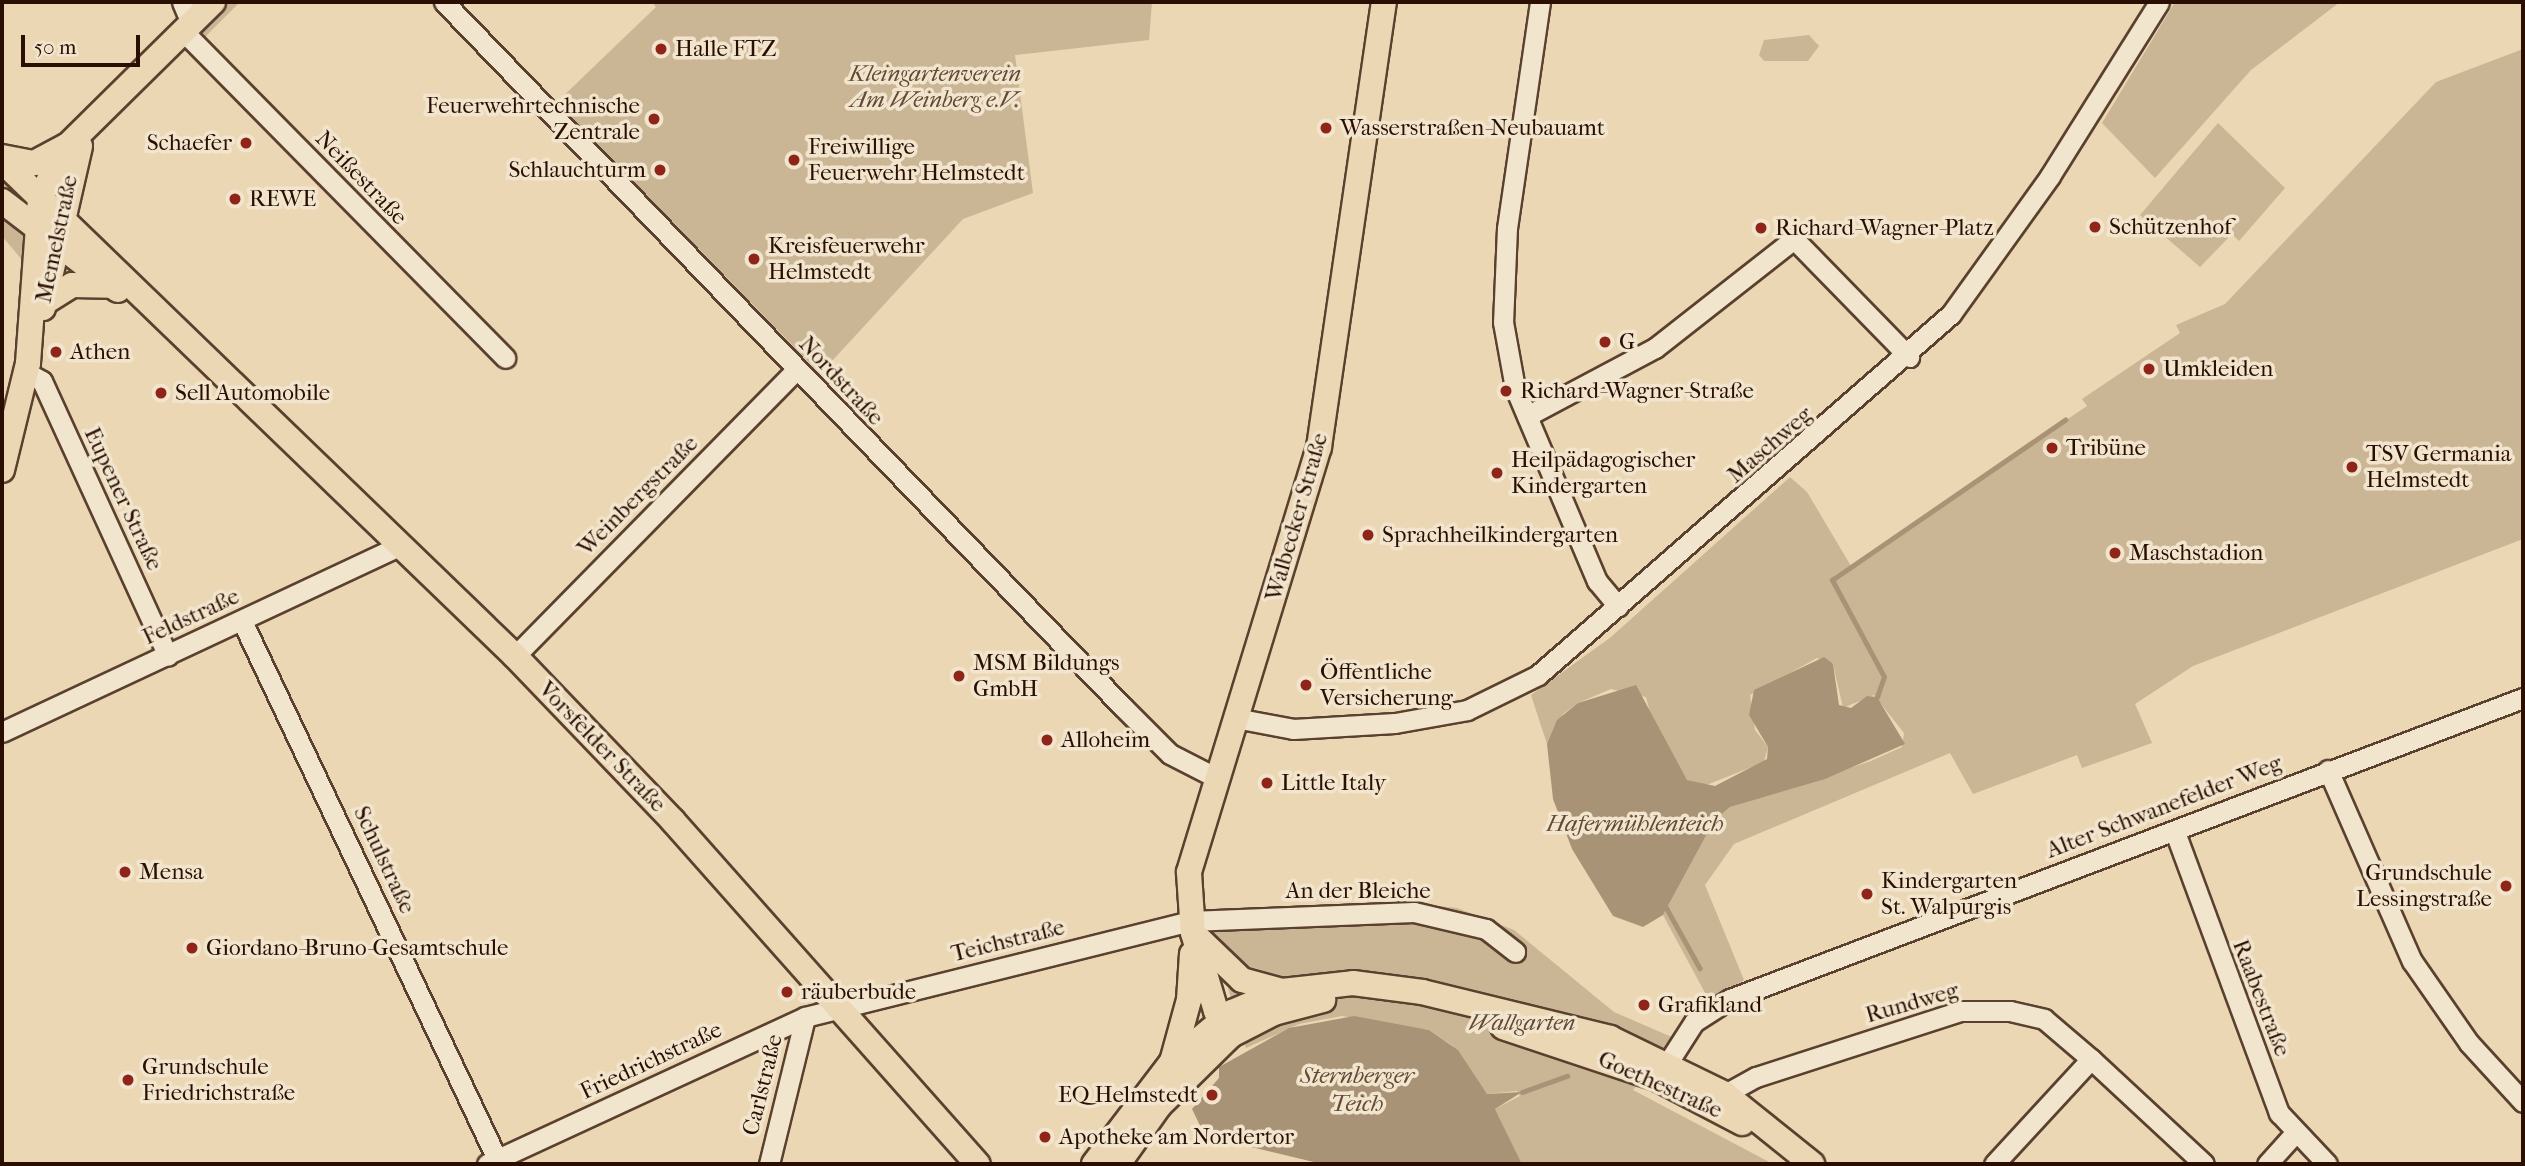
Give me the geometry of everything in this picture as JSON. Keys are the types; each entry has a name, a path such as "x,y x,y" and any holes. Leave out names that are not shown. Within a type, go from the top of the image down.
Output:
{"main road":[{"name":"Memelstraße","path":"40,201 67,146 185,18 213,2"},
{"name":"Walbecker Straße","path":"1226,1028 1191,927 1193,848 1319,447 1384,2"},
{"name":"Memelstraße","path":"27,367 45,302 46,238 60,219 74,160 94,119"},
{"path":"2,159 34,163 67,146"},
{"name":"Vorsfelder Straße","path":"2,159 40,201 192,338 200,355"},
{"name":"Vorsfelder Straße","path":"2,201 46,238 114,287 200,355 515,656 978,1164"},
{"path":"2,470 27,367 46,238 40,201"},
{"path":"45,302 72,285 114,287"},
{"path":"1191,927 1242,980 1282,991"},
{"path":"1171,1063 1189,1000 1191,927"},
{"name":"Goethestraße","path":"1226,1028 1282,991 1353,983 1422,992 1584,1030 1662,1070 1806,1159"},
{"name":"Goethestraße","path":"1226,1028 1296,1005 1368,998 1485,1022 1662,1070 1725,1094 1806,1159"},
{"path":"1094,1164 1171,1063 1226,1028"},
{"path":"1118,1164 1159,1106 1226,1028"}],"street":[{"name":"Nordstraße","path":"444,2 796,370 1170,754 1215,778"},
{"path":"1540,2 1501,303 1515,388 1597,580 1618,606"},
{"name":"Maschweg","path":"1235,718 1325,729 1467,710 1525,685 1909,356 1972,291 2159,2"},
{"name":"Neißestraße","path":"185,18 505,358"},
{"path":"1527,416 1654,348 1794,239 1909,356"},
{"name":"Eupener Straße","path":"27,367 42,381 168,656"},
{"name":"Weinbergstraße","path":"515,656 796,370"},
{"name":"Feldstraße","path":"2,732 401,545"},
{"name":"Schulstraße","path":"243,621 492,1162"},
{"name":"Alter Schwanefelder Weg","path":"1662,1070 1694,1022 1730,999 2523,698"},
{"path":"2328,771 2412,961 2469,1043 2523,1102"},
{"name":"Raabestraße","path":"2175,832 2274,1100 2294,1134 2328,1164"},
{"name":"An der Bleiche","path":"1191,927 1414,912 1486,929 1515,952"},
{"name":"Teichstraße","path":"838,1008 1191,927"},
{"name":"Friedrichstraße","path":"492,1162 805,1017 838,1008"},
{"name":"Rundweg","path":"1725,1094 1756,1077 1960,1011 2010,1011 2044,1019 2204,1164"},
{"name":"Carlstraße","path":"769,1164 805,1017"},
{"path":"1994,1164 2091,1059"},
{"path":"2267,1164 2294,1134"}],"green space":[{"path":"193,2 240,2 190,52 176,17"},
{"name":"Kleingartenverein Am Weinberg e.V.","path":"652,2 1152,2 1149,40 1015,55 1033,193 963,219 820,374 557,102 656,7"},
{"path":"2175,2 2340,2 2251,70 2155,178 2102,123"},
{"path":"1809,35 1819,46 1808,61 1764,61 1759,55 1764,40"},
{"path":"2523,49 2523,539 2193,666 2135,704 2152,743 2082,768 2077,755 1973,794 1950,753 1734,844 1705,885 1744,980 1710,1002 1663,915 1714,821 1730,807 1871,761 1902,747 1904,733 1874,695 1843,708 1833,664 1817,658 1750,695 1755,730 1768,747 1764,762 1704,786 1687,780 1653,724 1646,697 1611,689 1578,703 1563,714 1547,744 1531,695 1611,637 1790,477 1807,492 1851,566 2087,406 2082,399 2180,333 2176,325 2225,304 2436,82"},
{"path":"2218,123 2285,188 2239,241 2232,234 2200,267 2140,215"},
{"path":"2,150 22,173 32,211 23,261 2,236"},
{"name":"Wallgarten","path":"1416,904 1457,908 1514,930 1614,1012 1674,1038 1633,1090 1773,1164 1522,1164 1495,1109 1520,1096 1517,1091 1487,1094 1453,1046 1429,1030 1342,1016 1299,1024 1246,1048 1205,911"}],"water":[{"name":"Hafermühlenteich","path":"1824,657 1833,664 1839,705 1851,708 1867,696 1877,697 1905,744 1825,779 1730,807 1714,821 1663,915 1643,927 1613,916 1572,849 1553,799 1547,744 1557,720 1578,703 1636,685 1687,780 1715,786 1767,759 1768,747 1749,715 1754,690"},
{"name":"Sternberger Teich","path":"1354,1016 1429,1030 1458,1050 1487,1094 1522,1092 1495,1109 1522,1164 1322,1164 1205,1136 1192,1109 1219,1078 1219,1067 1289,1028"}],"waterway":[{"path":"1877,697 1884,677 1832,580 2065,420"},
{"path":"1666,907 1700,968"},
{"path":"1522,1092 1567,1076"}],"place":[{"name":"Halle FTZ","path":"661,49"},
{"name":"Feuerwehrtechnische Zentrale","path":"654,119"},
{"name":"Wasserstraßen-Neubauamt","path":"1326,128"},
{"name":"Schaefer","path":"246,143"},
{"name":"Freiwillige Feuerwehr Helmstedt","path":"794,160"},
{"name":"Schlauchturm","path":"660,170"},
{"name":"REWE","path":"235,199"},
{"name":"Schützenhof","path":"2095,227"},
{"name":"Richard-Wagner-Platz","path":"1761,228"},
{"name":"Kreisfeuerwehr Helmstedt","path":"754,259"},
{"name":"G","path":"1605,342"},
{"name":"Athen","path":"56,352"},
{"name":"Umkleiden","path":"2149,369"},
{"name":"Richard-Wagner-Straße","path":"1506,391"},
{"name":"Sell Automobile","path":"161,393"},
{"name":"Tribüne","path":"2052,448"},
{"name":"TSV Germania Helmstedt","path":"2352,467"},
{"name":"Heilpädagogischer Kindergarten","path":"1497,473"},
{"name":"Sprachheilkindergarten","path":"1368,535"},
{"name":"Maschstadion","path":"2115,553"},
{"name":"MSM Bildungs GmbH","path":"959,676"},
{"name":"Öffentliche Versicherung","path":"1306,685"},
{"name":"Alloheim","path":"1047,740"},
{"name":"Little Italy","path":"1267,783"},
{"name":"Mensa","path":"125,872"},
{"name":"Grundschule Lessingstraße","path":"2506,886"},
{"name":"Kindergarten St. Walpurgis","path":"1867,894"},
{"name":"Giordano-Bruno-Gesamtschule","path":"192,948"},
{"name":"räuberbude","path":"787,992"},
{"name":"Grafikland","path":"1644,1005"},
{"name":"Grundschule Friedrichstraße","path":"128,1080"},
{"name":"EQ Helmstedt","path":"1212,1095"},
{"name":"Apotheke am Nordertor","path":"1045,1137"}]}
